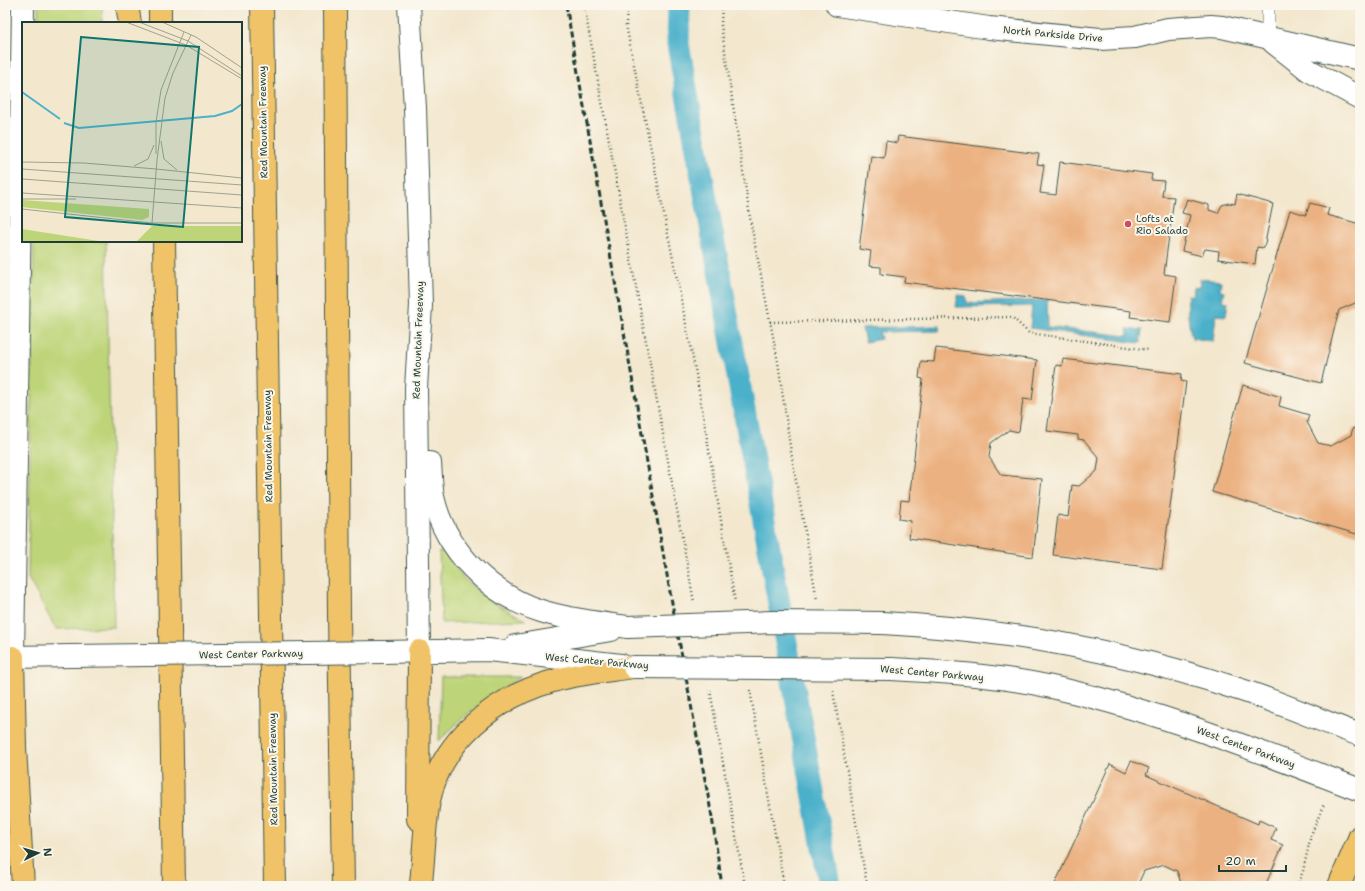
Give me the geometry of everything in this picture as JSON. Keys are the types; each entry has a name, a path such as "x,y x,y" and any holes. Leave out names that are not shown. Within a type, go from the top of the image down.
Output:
{"main road":[{"path":"127,5 130,22"},
{"path":"160,5 160,22"},
{"name":"Red Mountain Freeway","path":"262,5 275,886"},
{"path":"335,5 339,622 343,886"},
{"path":"164,242 174,886"},
{"path":"419,651 417,800 421,884"},
{"path":"13,657 15,747 23,886"},
{"path":"421,884 429,801 440,769 465,732 498,705 535,687 573,676 634,667"},
{"path":"1339,886 1360,836"}],"street":[{"path":"23,5 23,22"},
{"name":"Red Mountain Freeeway","path":"409,5 415,108 421,305 416,388 419,651"},
{"name":"North Parkside Drive","path":"837,5 989,28 1100,39 1135,37 1168,29 1211,26 1360,59"},
{"name":"North Parkside Drive","path":"1268,38 1310,70 1360,98"},
{"path":"13,657 22,70"},
{"path":"421,305 428,385 433,496 438,514 455,547 467,562 493,587 526,606 562,616 628,628"},
{"name":"West Center Parkway","path":"488,650 628,628 773,622 882,623 972,629 1109,652 1235,688 1360,735"},
{"name":"West Center Parkway","path":"13,657 488,650 634,667 891,669 979,676 1064,689 1114,703 1197,728 1360,790"}],"lane":[{"path":"1268,5 1268,38"}],"path":[{"path":"584,5 694,602"},
{"path":"627,5 626,25 696,374 736,607"},
{"path":"722,5 720,25 751,224 778,362 790,446 817,603"},
{"path":"770,322 1012,317 1029,333 1149,350"},
{"path":"749,684 784,886"},
{"path":"832,684 867,886"},
{"path":"710,688 745,886"},
{"path":"1297,886 1303,871 1311,835 1324,804"}],"green space":[{"path":"38,5 102,5 102,22 38,22"},
{"path":"34,242 106,242 114,627 56,629 28,578"},
{"path":"444,551 464,579 487,599 526,620 442,623 439,552"},
{"path":"441,677 521,677 478,706 439,741"}],"water":[{"path":"1200,279 1221,281 1220,290 1224,291 1222,301 1228,302 1226,316 1216,315 1213,341 1192,338 1188,316 1188,295 1193,296 1194,287 1199,288"},
{"path":"958,295 966,296 967,303 1047,300 1048,327 1128,336 1127,329 1142,330 1140,343 1030,328 1032,306 956,307"},
{"path":"940,326 939,331 879,332 881,339 865,342 862,328"}],"building":[{"path":"1039,5 1053,5 1053,8"},
{"name":"Lofts at Rio Salado","path":"898,136 1039,154 1037,164 1044,165 1040,193 1056,195 1060,162 1152,174 1151,180 1164,181 1162,196 1174,197 1164,274 1176,276 1170,322 1130,317 1131,311 904,282 905,277 881,274 881,267 869,266 871,251 859,249 871,156 884,158 886,141 897,143"},
{"path":"1237,194 1273,204 1264,248 1257,247 1255,264 1218,259 1219,251 1205,249 1202,256 1182,251 1190,215 1182,213 1187,199 1209,205 1209,210 1218,213 1222,205 1229,203 1235,204"},
{"path":"1310,203 1329,208 1327,215 1360,224 1360,301 1339,310 1321,383 1245,363 1290,210 1306,215"},
{"path":"936,348 1037,360 1032,400 1023,399 1019,432 1009,430 991,443 989,457 1001,475 1042,479 1033,557 909,538 911,521 899,519 901,500 909,501 923,379 919,378 921,361 934,362"},
{"path":"1063,359 1182,374 1181,381 1186,382 1162,569 1053,555 1058,515 1068,517 1072,485 1079,486 1097,471 1099,458 1084,440 1078,439 1078,435 1047,431 1056,365 1062,366"},
{"path":"1243,385 1281,397 1279,406 1309,415 1307,422 1318,443 1331,446 1351,435 1353,428 1357,429 1360,420 1360,535 1212,492"},
{"path":"1131,761 1149,768 1146,775 1258,824 1259,820 1276,828 1271,840 1283,845 1265,886 1182,886 1177,871 1164,865 1144,871 1137,886 1054,886 1110,764 1126,772"}],"waterway":[{"path":"679,5 678,44 830,886"}],"railway":[{"path":"566,5 670,592 712,817 722,886"}],"place":[{"name":"Lofts at Rio Salado","path":"1128,224"}]}
